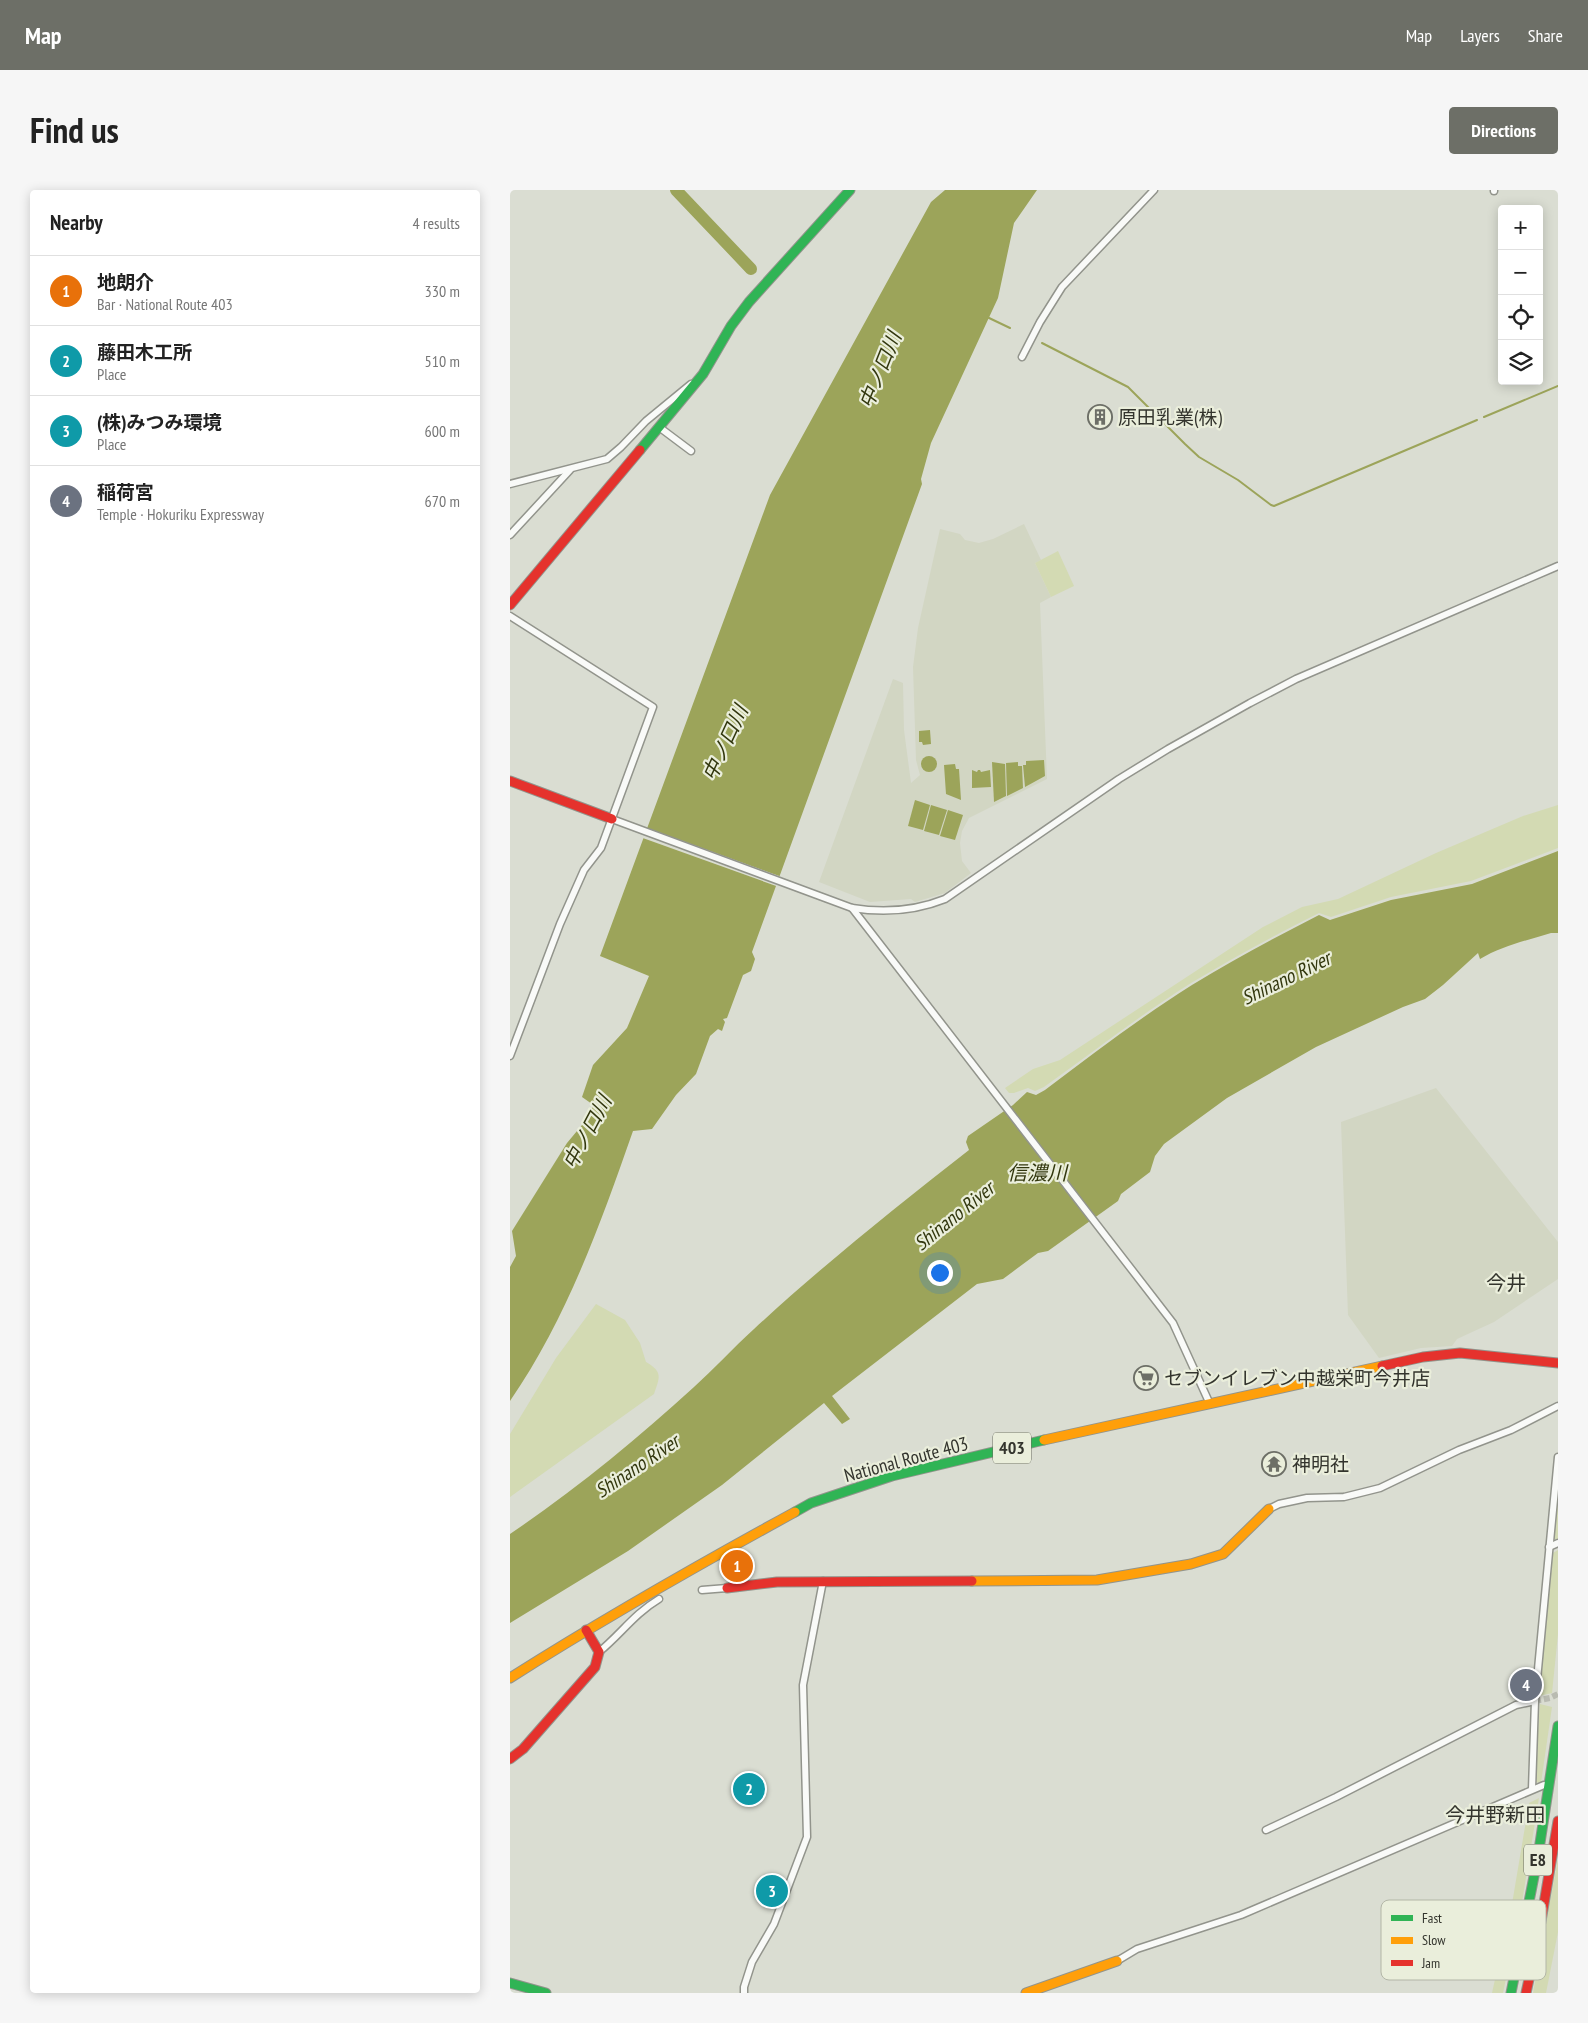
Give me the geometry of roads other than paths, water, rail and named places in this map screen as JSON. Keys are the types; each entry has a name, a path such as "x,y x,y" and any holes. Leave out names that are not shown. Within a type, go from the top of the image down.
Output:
{"main road":[{"path":"510,605 702,374 731,326 749,302 850,190"},
{"path":"510,781 612,819"},
{"name":"National Route 403","path":"510,1678 586,1630 683,1573 811,1503 919,1469 1209,1402 1424,1357 1460,1353 1558,1363"},
{"path":"727,1588 777,1582 925,1583 1097,1580 1134,1575 1191,1564 1223,1554 1269,1509"},
{"path":"510,1759 523,1749 595,1667 599,1652 586,1630"},
{"name":"E8","path":"1530,1900 1558,1726"},
{"name":"E8","path":"1545,1900 1558,1821"},
{"path":"1026,1993 1117,1961"},
{"name":"E8","path":"1512,1993 1515,1980"},
{"name":"E8","path":"1526,1993 1529,1980"},
{"path":"510,1984 546,1993"}],"street":[{"path":"1022,357 1040,322 1062,287 1154,190"},
{"path":"510,484 594,464 613,455 646,421 702,374"},
{"path":"659,427 691,451"},
{"path":"510,535 570,470"},
{"path":"612,819 852,908 900,910 934,903 945,899 1127,775 1176,744 1250,703 1296,679 1558,566"},
{"path":"510,616 653,707 601,848 584,870 560,924 510,1056"},
{"path":"852,908 1173,1323 1209,1402"},
{"path":"1269,1509 1279,1504 1307,1498 1344,1497 1380,1488 1459,1450 1511,1430 1558,1406"},
{"path":"1532,1789 1535,1701 1558,1457"},
{"path":"1549,1547 1558,1543"},
{"path":"744,1993 752,1962 781,1908 807,1837 803,1686 823,1581"},
{"path":"702,1590 727,1588"},
{"path":"599,1652 618,1637 643,1608 659,1599"},
{"path":"1266,1830 1336,1797 1516,1705 1535,1701"},
{"path":"1117,1961 1137,1950 1241,1915 1544,1785"}],"water":[{"name":"中ノ口川","path":"945,190 1037,190 1014,223 998,298 931,443 921,479 922,484 752,952 755,959 751,971 743,975 727,1018 723,1019 725,1022 722,1031 718,1029 710,1036 696,1074 676,1095 652,1129 633,1131 595,1236 565,1304 549,1337 510,1401 510,1267 516,1256 512,1231 567,1143 592,1113 592,1104 582,1097 593,1065 627,1028 649,976 600,956 770,495 931,202"},
{"path":"930,730 931,744 923,745 922,742 919,742 919,731"},
{"path":"929,756 935,758 937,764 935,770 929,772 923,770 921,764 923,758"},
{"path":"1044,760 1045,776 1025,787 1023,765 1026,765 1026,761"},
{"path":"992,762 1005,764 1006,796 994,802"},
{"path":"1018,762 1018,766 1022,766 1023,788 1007,796 1006,763"},
{"path":"955,764 956,769 959,769 961,800 946,794 944,765"},
{"path":"972,770 977,772 980,770 981,772 990,770 991,787 972,788"},
{"path":"915,800 930,805 923,830 908,826"},
{"path":"931,805 947,810 939,835 924,831"},
{"path":"948,810 963,815 955,840 940,836"},
{"name":"信濃川","path":"1558,851 1558,933 1551,933 1497,950 1480,959 1478,953 1425,999 1403,1007 1316,1047 1227,1098 1164,1144 1155,1156 1150,1172 1121,1194 1118,1201 1048,1251 1038,1253 1003,1279 977,1284 832,1396 850,1419 842,1424 824,1403 722,1485 628,1551 510,1623 510,1534 605,1464 650,1426 806,1282 969,1150 966,1142 968,1136 1013,1105 1027,1092 1036,1095 1045,1090 1173,997 1255,949 1319,915 1330,920 1391,900 1472,884"}],"waterway":[{"path":"676,190 751,269"},
{"path":"987,317 1010,328"},
{"path":"1042,343 1128,387 1199,457 1238,480 1274,506 1477,420"},
{"path":"1484,417 1558,386"}],"tunnel":[{"path":"1535,1701 1558,1694"}],"place":[{"name":"原田乳業(株)","path":"1100,417"},
{"name":"セブンイレブン中越栄町今井店","path":"1146,1378"},
{"name":"神明社","path":"1274,1464"},
{"name":"地朗介","path":"737,1566"},
{"name":"稲荷宮","path":"1526,1685"},
{"name":"藤田木工所","path":"749,1789"},
{"name":"(株)みつみ環境","path":"772,1891"}],"district":[{"name":"今井","path":"1506,1283"},
{"name":"今井野新田","path":"1495,1815"}],"water label":[{"name":"Shinano River","path":"1286,978"},
{"name":"Shinano River","path":"954,1216"},
{"name":"Shinano River","path":"637,1466"}]}
